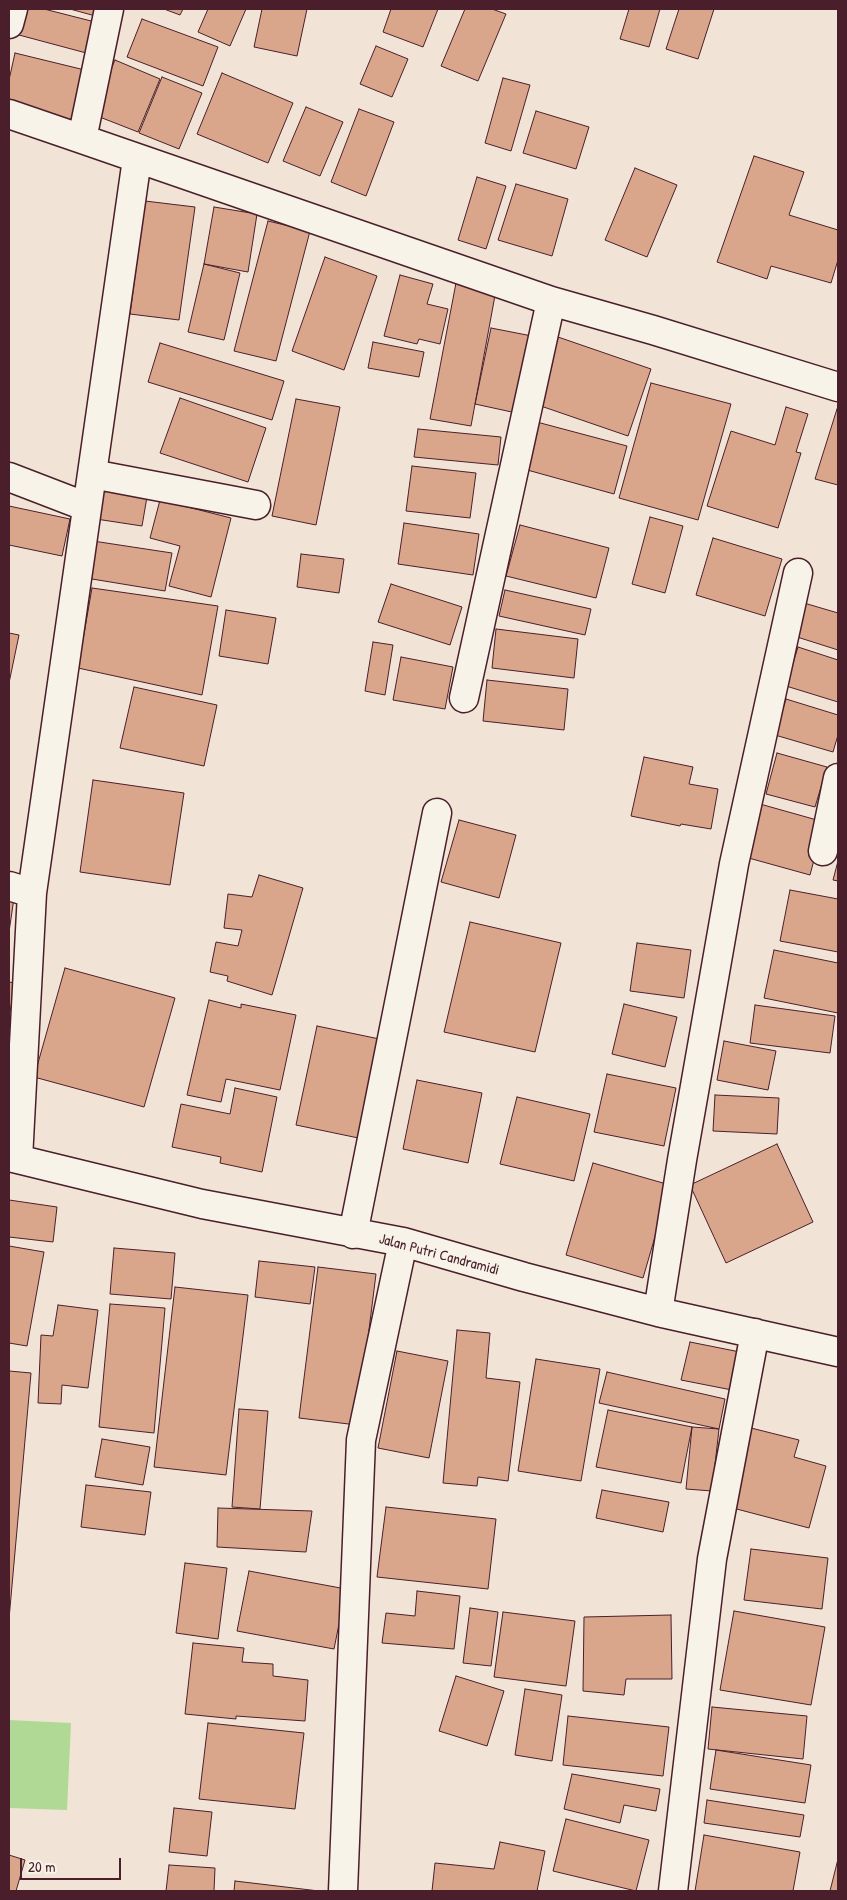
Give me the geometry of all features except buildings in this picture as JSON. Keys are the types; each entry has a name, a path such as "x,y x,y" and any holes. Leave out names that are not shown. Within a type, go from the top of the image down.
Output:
{"street":[{"path":"9,24 13,9"},
{"path":"82,139 109,9"},
{"path":"9,114 551,301 838,387"},
{"path":"13,1158 20,890 87,507 138,159"},
{"path":"464,698 551,301"},
{"path":"92,474 256,505"},
{"path":"9,477 87,507"},
{"path":"658,1312 682,1160 734,864 798,573"},
{"path":"823,851 838,778"},
{"path":"353,1234 437,813"},
{"name":"Jalan Putri Candramidi","path":"13,1158 202,1204 403,1242 524,1277 658,1312 838,1352"},
{"path":"343,1891 361,1440 403,1242"},
{"path":"674,1891 712,1559 755,1333"}],"green space":[{"path":"9,1720 71,1723 67,1810 9,1808"}]}
